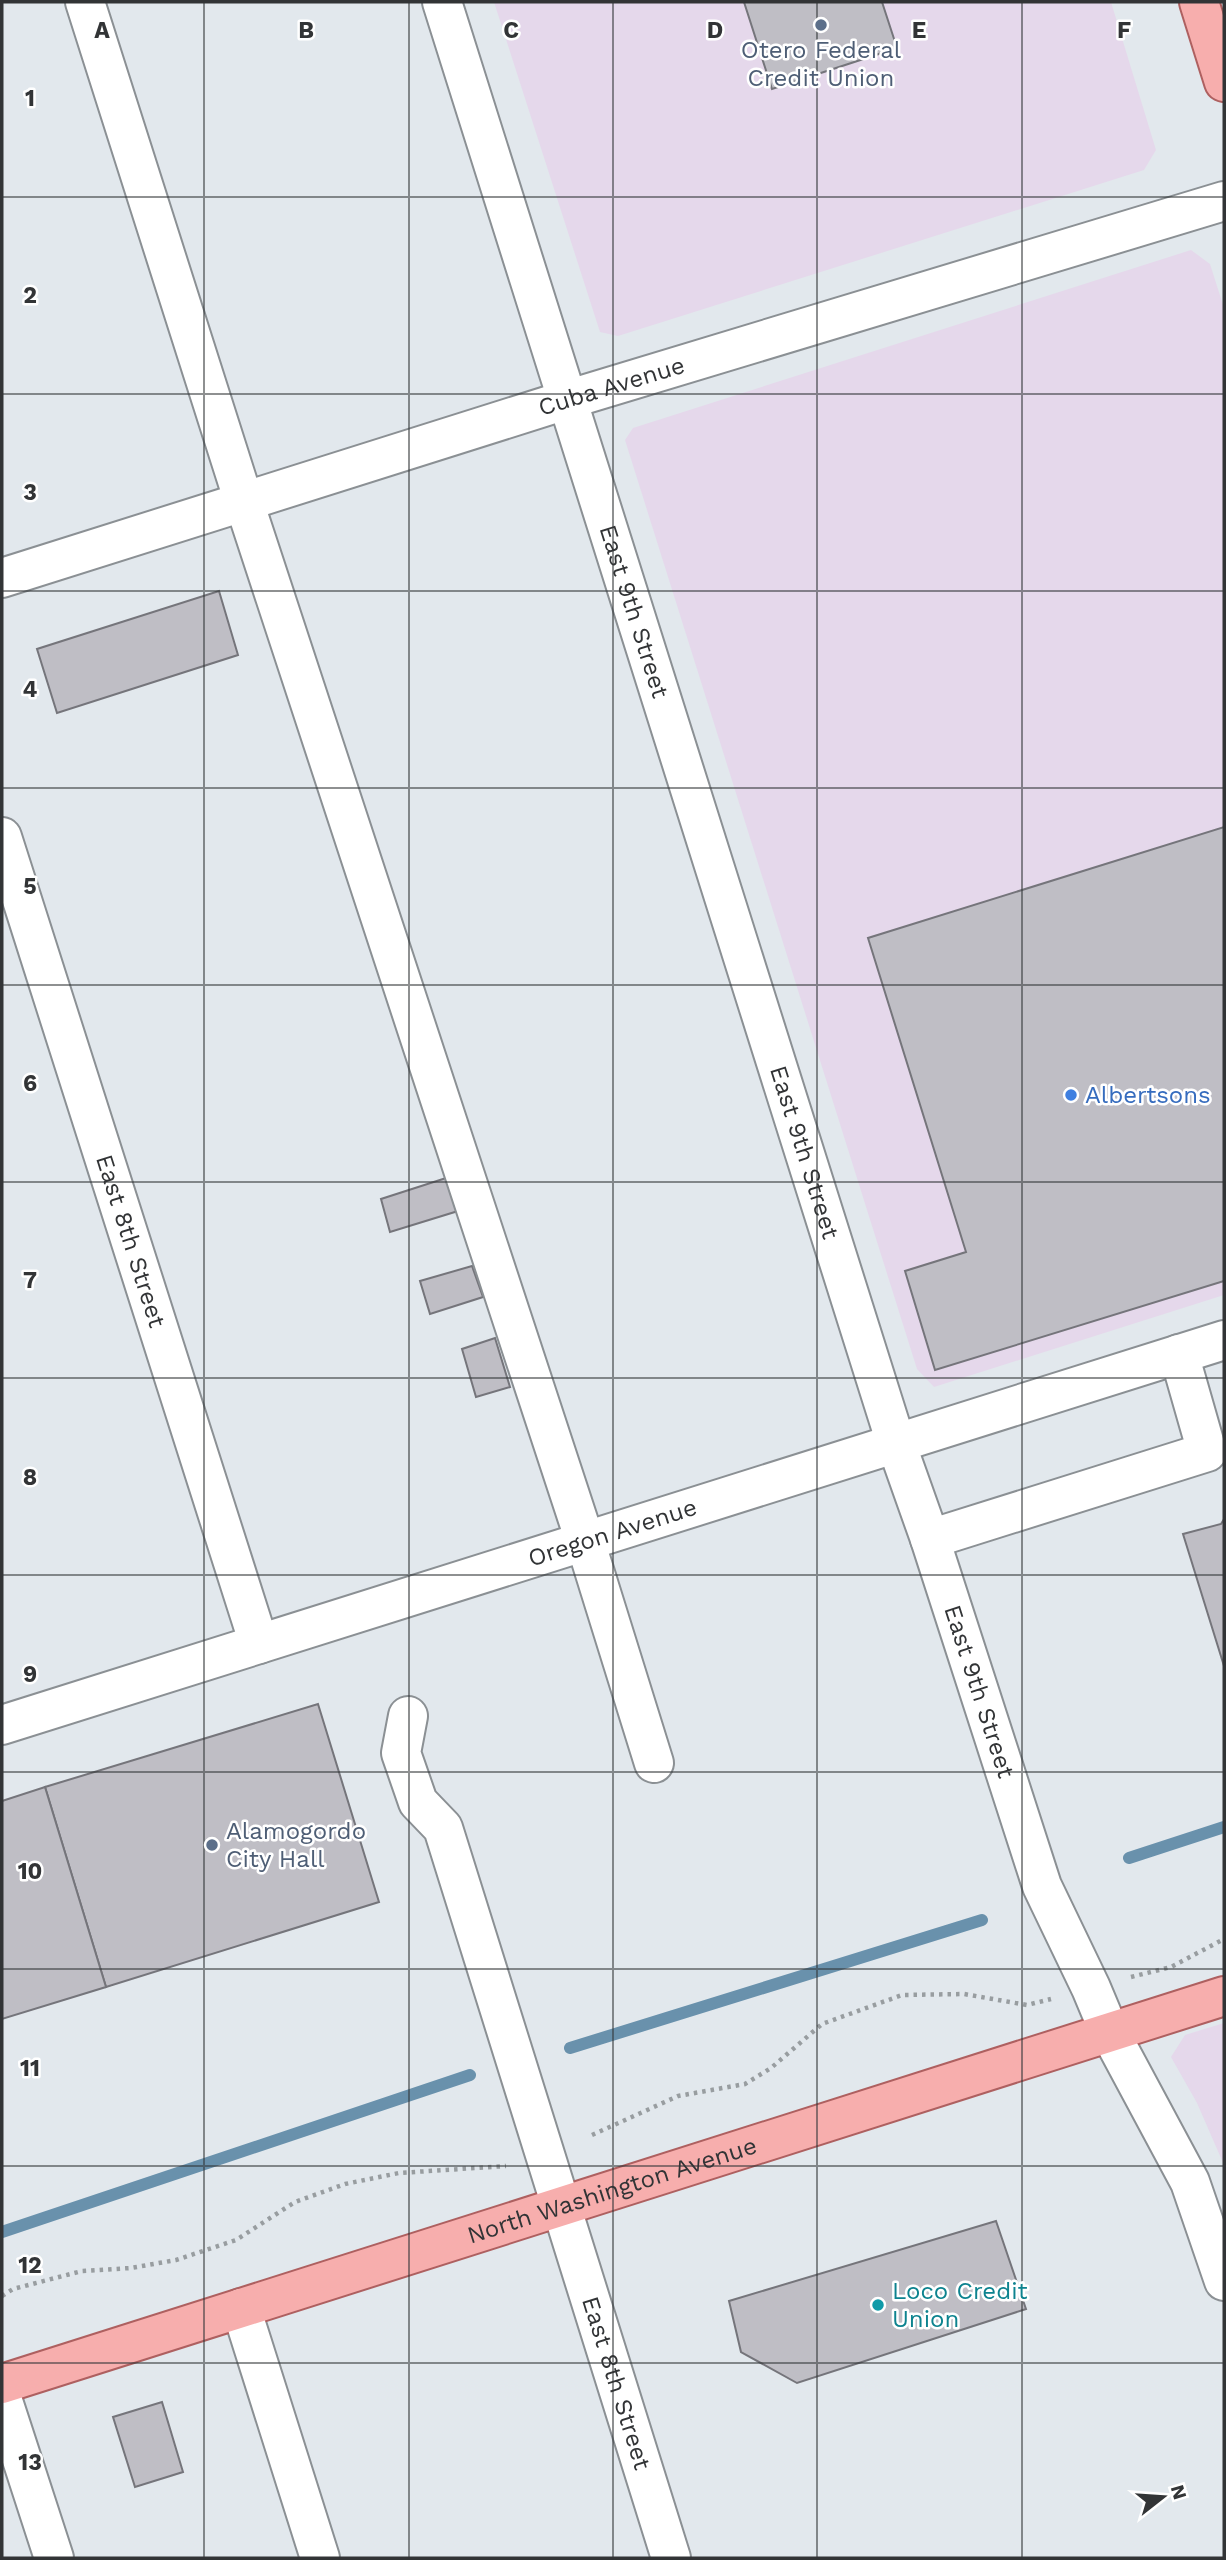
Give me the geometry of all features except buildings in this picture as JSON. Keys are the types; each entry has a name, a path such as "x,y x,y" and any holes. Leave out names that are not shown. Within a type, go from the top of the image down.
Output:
{"main road":[{"path":"1199,2 1224,82"},
{"name":"North Washington Avenue","path":"2,2384 1224,1996"}],"street":[{"path":"85,2 244,502 585,1541 654,1763"},
{"name":"East 9th Street","path":"442,2 897,1443 1042,1886 1109,2031 1190,2182 1224,2281"},
{"name":"Cuba Avenue","path":"2,578 566,400 1224,201"},
{"name":"East 8th Street","path":"2,837 259,1644"},
{"name":"Oregon Avenue","path":"2,1725 1224,1340"},
{"path":"930,1539 1207,1452 1179,1354"},
{"name":"East 8th Street","path":"408,1716 401,1753 418,1802 443,1828 671,2558"},
{"path":"241,2308 320,2558"},
{"path":"2,2398 54,2558"}],"path":[{"path":"592,2135 678,2096 745,2084 771,2068 822,2024 902,1995 964,1994 1027,2005"},
{"path":"2,2296 13,2289 82,2271 131,2268 176,2260 236,2240 295,2202 345,2183 399,2172 510,2165"}],"shaded area":[{"path":"494,2 1111,2 1156,150 1144,170 618,336 600,332"},
{"path":"1191,250 1210,264 1224,308 1224,1295 934,1387 917,1369 625,440 633,428"},
{"path":"1224,2023 1224,2165 1197,2103 1171,2057 1185,2035"}],"waterway":[{"path":"1129,1858 1224,1827"},
{"path":"570,2048 982,1920"},
{"path":"2,2232 470,2075"}],"place":[{"name":"Otero Federal Credit Union","path":"821,25"},
{"name":"Albertsons","path":"1071,1095"},
{"name":"Alamogordo City Hall","path":"212,1845"},
{"name":"Loco Credit Union","path":"878,2305"}]}
